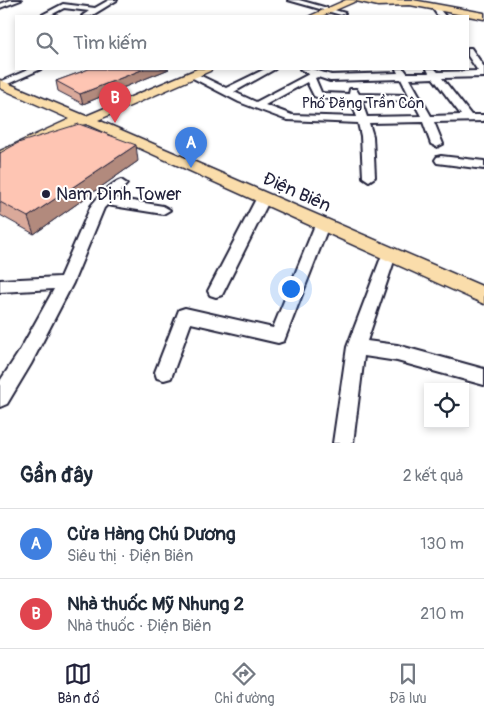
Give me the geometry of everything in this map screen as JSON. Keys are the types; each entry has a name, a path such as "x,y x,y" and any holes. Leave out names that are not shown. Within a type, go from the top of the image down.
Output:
{"main road":[{"path":"334,13 353,0"},
{"path":"412,0 484,16"},
{"path":"321,15 334,13 364,1 400,1 431,5"},
{"path":"0,156 190,72"},
{"name":"Điện Biên","path":"2,81 484,296"}],"street":[{"path":"0,6 18,0"},
{"path":"88,15 114,0"},
{"path":"291,0 334,13"},
{"path":"431,5 441,15"},
{"path":"46,15 63,6 96,10"},
{"path":"469,52 484,74"},
{"path":"2,81 34,70"},
{"path":"227,92 269,70"},
{"name":"Phố Đặng Trần Côn","path":"190,72 227,92 291,118 364,120 484,118"},
{"path":"257,105 310,73 330,78 347,73 377,72 484,74"},
{"path":"401,72 427,118 437,144"},
{"path":"433,72 468,118"},
{"path":"310,73 317,94 331,97 415,98"},
{"path":"347,73 364,120 369,157 369,177"},
{"path":"441,160 484,165"},
{"path":"0,398 25,358 65,283 98,206 120,184"},
{"path":"216,291 263,199"},
{"path":"102,200 163,210"},
{"path":"164,372 185,315 278,336 322,225"},
{"path":"343,443 356,347 389,255"},
{"path":"0,286 65,283"},
{"path":"356,347 397,353 484,377"}],"building":[{"path":"86,70 141,70 80,94 56,81"},
{"name":"Nam Định Tower","path":"79,124 136,145 28,217 0,202 0,153 18,143"}],"place":[{"name":"Nhà thuốc Mỹ Nhung 2","path":"115,123"},
{"name":"Cửa Hàng Chú Dương","path":"191,168"},
{"name":"Nam Định Tower","path":"46,194"}]}
